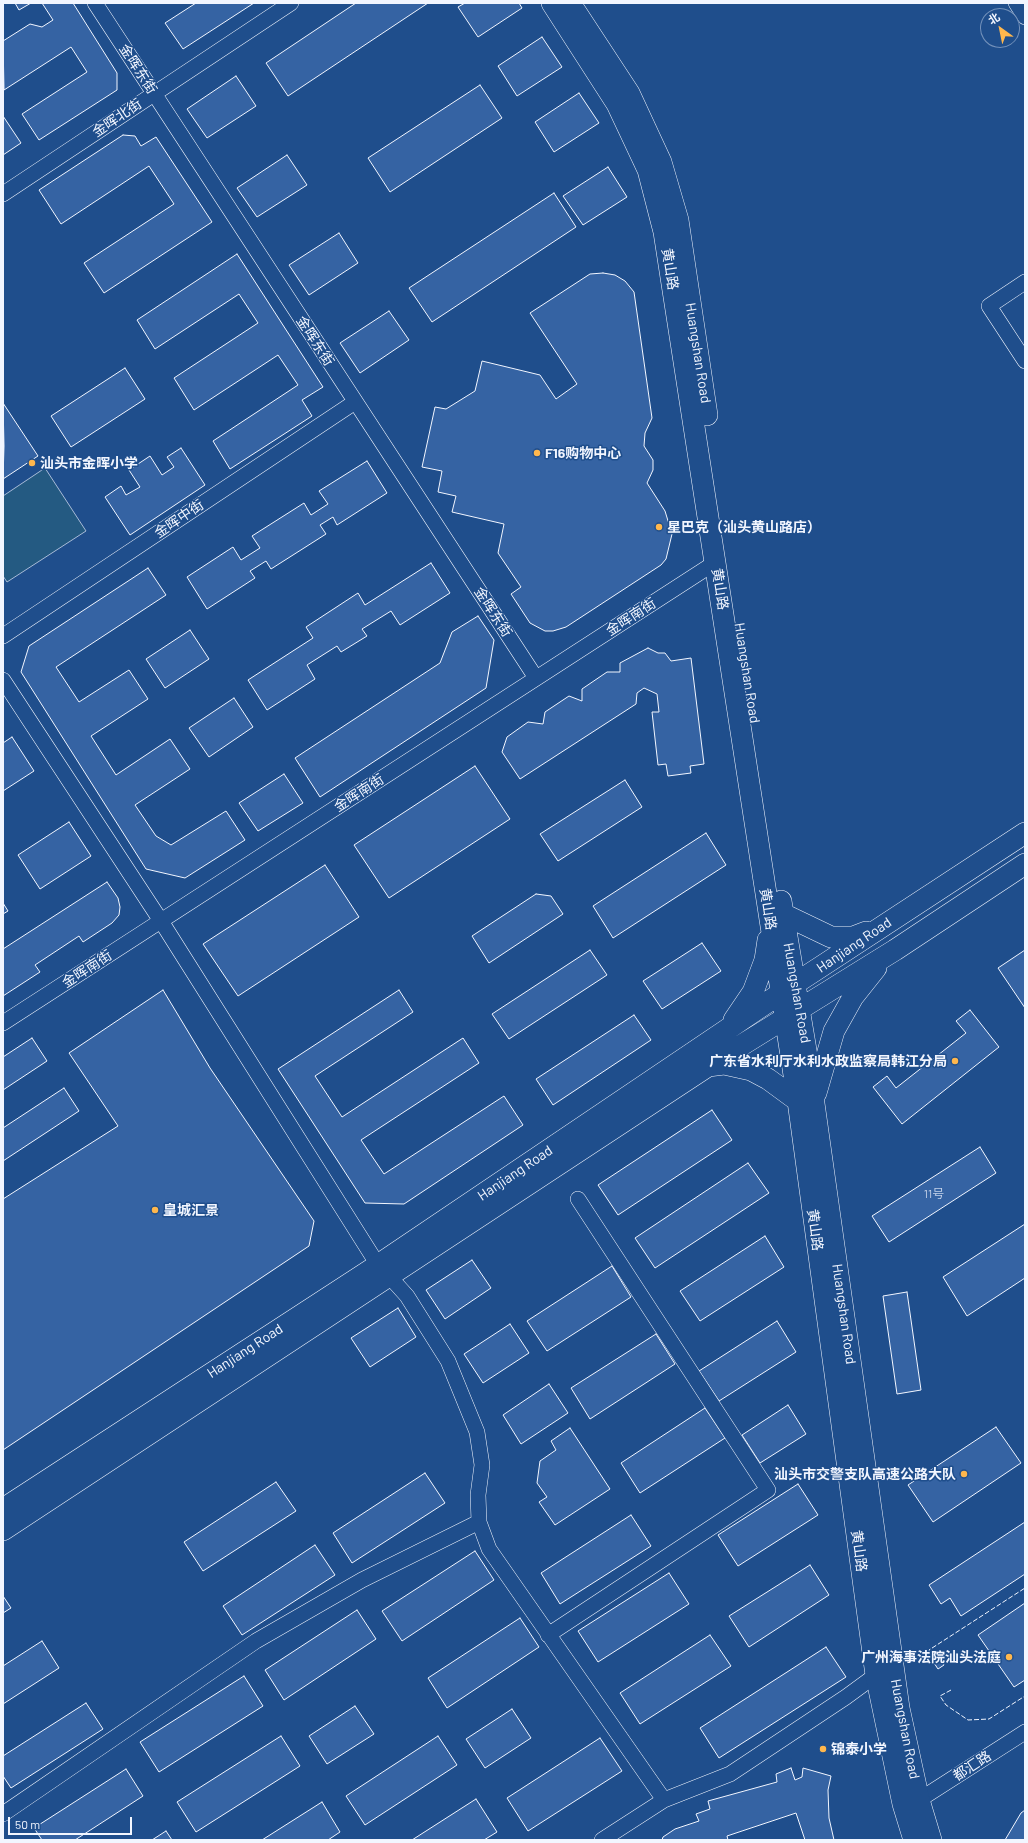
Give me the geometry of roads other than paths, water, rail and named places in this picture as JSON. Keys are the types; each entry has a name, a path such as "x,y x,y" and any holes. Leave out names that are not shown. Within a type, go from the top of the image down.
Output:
{"street":[{"name":"金晖东街","path":"95,3 536,678"},
{"name":"金晖北街","path":"3,194 291,3"},
{"name":"黄山路","path":"552,3 618,104 648,170 664,232 716,562 777,920"},
{"name":"Huangshan Road","path":"570,3 629,93 661,162 678,220 777,920 899,1708 919,1800 931,1840"},
{"path":"1016,3 1025,17"},
{"path":"1025,282 989,306 1025,361"},
{"name":"金晖中街","path":"3,636 355,402"},
{"name":"金晖南街","path":"3,1023 716,562"},
{"path":"3,680 161,921 384,1271 406,1296 448,1361 478,1432 482,1465 478,1495 479,1522 489,1550 664,1800"},
{"name":"Hanjiang Road","path":"3,1530 384,1271 788,988 1025,833"},
{"name":"Hanjiang Road","path":"3,1509 384,1271 792,1013 895,950 1025,864"},
{"path":"727,1030 753,992 765,960 777,920 831,937 853,937 881,926"},
{"path":"708,1066 724,1064 751,1070 806,1100 834,1031 853,997 873,970 895,950"},
{"name":"黄山路","path":"806,1100 876,1675 903,1804 914,1840"},
{"path":"548,1635 768,1490 578,1199"},
{"path":"3,1814 256,1641 362,1580 479,1522"},
{"path":"602,1840 664,1800 730,1774 846,1697 876,1675"},
{"name":"都汇路","path":"919,1800 1025,1732"}],"place":[{"name":"F16购物中心","path":"537,453"},
{"name":"汕头市金晖小学","path":"32,463"},
{"name":"星巴克（汕头黄山路店）","path":"659,527"},
{"name":"广东省水利厅水利水政监察局韩江分局","path":"955,1061"},
{"name":"皇城汇景","path":"155,1210"},
{"name":"汕头市交警支队高速公路大队","path":"964,1474"},
{"name":"广州海事法院汕头法庭","path":"1009,1657"},
{"name":"锦泰小学","path":"823,1749"}]}
